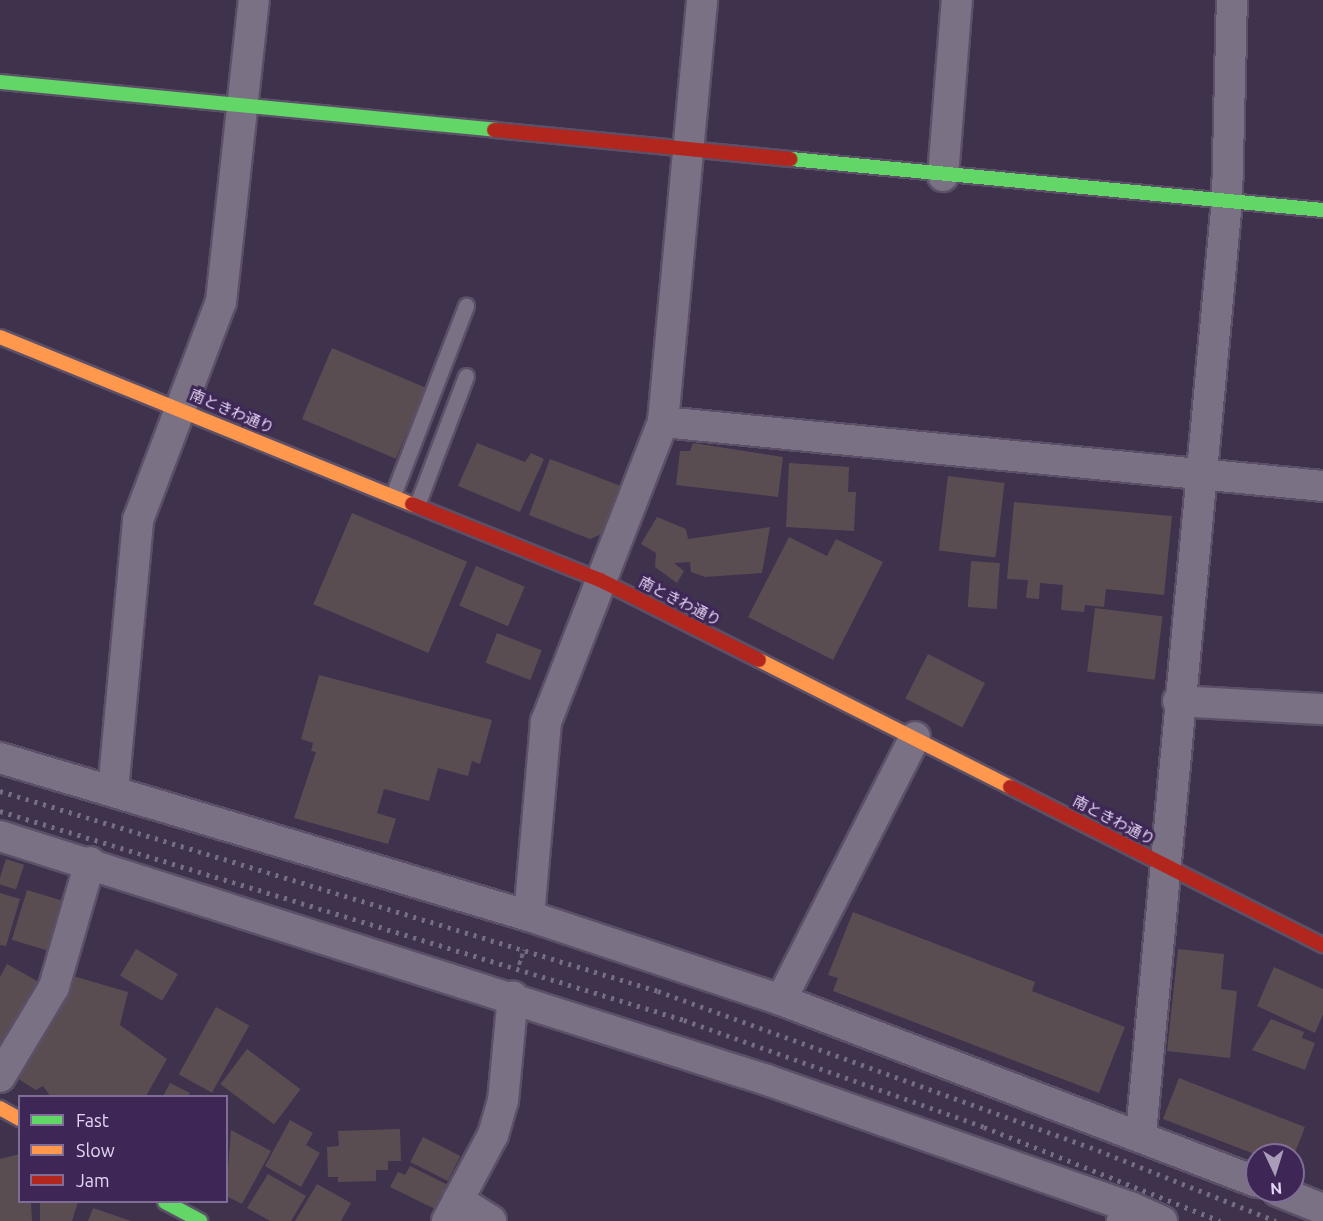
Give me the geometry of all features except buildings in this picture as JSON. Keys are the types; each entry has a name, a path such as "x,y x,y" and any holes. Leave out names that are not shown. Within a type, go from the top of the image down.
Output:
{"street":[{"path":"113,790 138,520 221,302 245,106 254,0"},
{"path":"532,917 546,722 663,422 686,152 702,0"},
{"path":"943,176 957,0"},
{"path":"1141,1134 1162,863 1202,474 1227,200 1232,0"},
{"path":"0,82 686,152 1323,210"},
{"name":"南ときわ通り","path":"0,337 180,407 600,580 915,737 1323,945"},
{"path":"663,422 1323,486"},
{"path":"1178,701 1323,709"},
{"path":"781,1000 915,737"},
{"path":"0,758 532,917 781,1000 1141,1134 1245,1177"},
{"path":"0,836 90,862 513,996 1126,1214 1162,1221"},
{"path":"0,1077 54,987 90,862"},
{"path":"491,1221 452,1211 493,1136 503,1101 513,996"},
{"path":"0,1108 18,1118"},
{"path":"1305,1202 1323,1209"},
{"path":"167,1203 200,1221"}],"lane":[{"path":"393,495 466,306"},
{"path":"417,505 466,376"}],"path":[{"path":"513,996 532,917"}],"railway":[{"path":"0,791 658,991 1090,1147 1276,1221"},
{"path":"0,811 684,1020 984,1127 1220,1221"}],"traffic: fast":[{"path":"0,82 494,130"},
{"path":"791,159 1323,210"},
{"path":"167,1203 200,1221"}],"traffic: slow":[{"path":"0,337 412,504"},
{"path":"759,660 1010,787"},
{"path":"0,1108 18,1118"}],"traffic: jam":[{"path":"494,130 791,159"},
{"path":"412,504 600,580 759,660"},
{"path":"1010,787 1323,945"}]}
